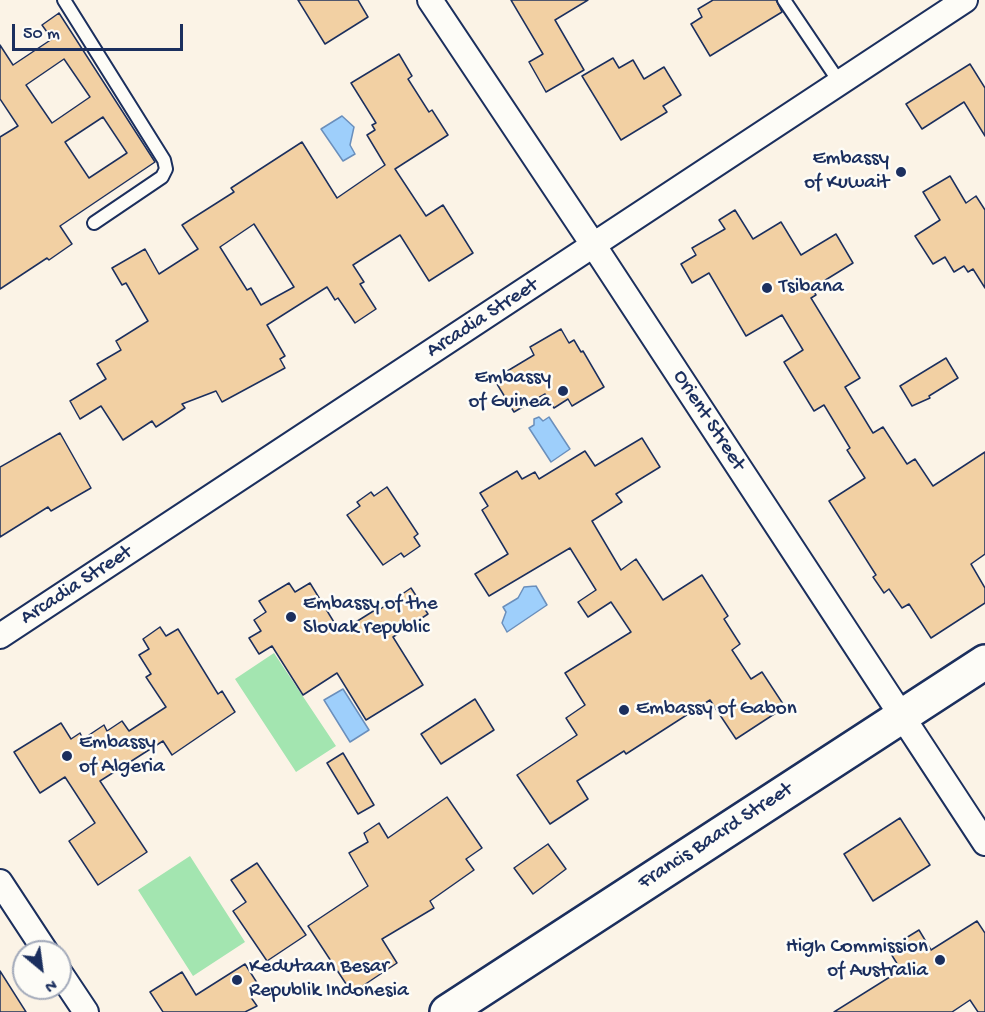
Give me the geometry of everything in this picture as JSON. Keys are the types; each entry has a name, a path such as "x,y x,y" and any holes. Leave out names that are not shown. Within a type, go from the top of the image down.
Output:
{"main road":[{"name":"Francis Baard Street","path":"447,1012 985,662"}],"street":[{"name":"Orient Street","path":"430,0 985,843"},
{"name":"Arcadia Street","path":"0,636 965,0"},
{"path":"0,882 38,940"},
{"path":"72,991 86,1012"}],"lane":[{"path":"64,0 164,160 166,169 162,177 94,223"},
{"path":"784,0 840,83"}],"green space":[{"path":"274,653 336,746 296,772 235,679"},
{"path":"190,856 245,942 193,976 138,890"}],"water":[{"path":"342,116 354,127 350,145 355,154 343,161 321,129"},
{"path":"539,417 543,421 549,417 570,449 551,462 529,428 534,425 534,419"},
{"path":"536,586 547,605 507,632 502,623 506,612 503,607 518,598 524,587"},
{"path":"343,689 369,730 350,742 324,700"}],"building":[{"path":"298,0 358,0 368,17 325,44"},
{"path":"511,0 588,0 555,20 584,70 546,92 529,62 543,54"},
{"path":"713,0 776,0 782,12 710,56 691,24 702,17 698,9"},
{"path":"59,13 155,162 60,226 72,244 0,289 0,137 18,126 0,99 0,45 13,65 52,39 42,25","holes":["64,59 90,97 52,123 26,85","103,117 127,153 89,178 65,142"]},
{"path":"399,54 412,76 408,79 429,112 432,110 448,135 395,169 426,216 443,205 473,253 429,281 400,235 353,265 364,282 360,284 376,309 355,323 338,298 335,300 327,287 267,325 285,356 280,359 285,368 222,402 216,391 182,404 185,408 156,427 152,421 123,440 101,406 80,419 70,401 106,379 97,364 121,350 116,341 148,321 126,283 122,285 112,268 145,249 159,274 198,249 182,225 234,192 231,188 302,142 337,198 385,165 367,135 375,130 372,125 376,123 351,83","holes":["254,224 294,287 261,305 251,288 247,290 220,247"]},
{"path":"613,58 619,68 633,60 644,79 664,67 681,95 663,106 667,112 621,140 582,76"},
{"path":"970,64 985,88 985,136 964,102 922,129 906,104"},
{"path":"950,176 966,203 976,196 985,210 985,288 973,269 968,272 964,266 954,272 945,257 933,264 915,236 940,220 923,192"},
{"path":"735,210 753,239 781,222 801,255 836,234 853,263 819,284 820,286 813,290 816,295 811,298 860,378 845,387 873,433 883,427 907,464 915,459 933,486 985,452 985,554 971,564 985,588 985,603 931,638 909,604 902,608 889,589 884,593 873,577 876,575 829,501 865,478 847,450 850,448 824,405 814,411 784,362 803,350 782,315 746,336 709,273 692,283 681,264 696,255 692,248 725,229 719,220"},
{"path":"561,329 569,343 574,340 581,352 583,351 604,387 572,406 568,399 554,408 545,394 514,412 494,379 534,355 530,347"},
{"path":"946,358 958,378 929,396 930,398 912,406 900,386"},
{"path":"60,433 91,488 51,511 48,507 0,537 0,467"},
{"path":"642,438 660,467 616,494 622,502 592,521 621,570 636,559 663,600 702,575 728,616 724,619 740,644 732,650 751,679 762,672 785,707 736,739 710,700 626,754 624,751 577,781 588,799 550,824 517,775 577,735 566,718 585,705 565,673 631,632 611,602 588,617 578,602 596,590 570,548 489,596 475,574 508,554 482,510 488,506 480,493 517,471 522,479 535,472 539,479 585,451 595,466"},
{"path":"387,487 418,534 414,537 420,546 404,557 401,553 383,565 347,515 360,506 357,502 371,492 374,496"},
{"path":"289,583 295,592 310,583 340,632 375,610 376,612 411,588 428,614 393,637 423,685 366,720 337,673 303,695 272,646 259,654 249,638 261,631 254,620 266,612 259,601"},
{"path":"160,627 166,636 178,629 218,694 222,691 235,712 172,755 163,741 100,781 147,852 98,885 69,841 95,823 65,777 40,793 14,752 61,723 71,739 80,733 83,739 104,725 107,731 122,721 129,731 166,707 146,677 151,674 139,655 149,649 143,639"},
{"path":"475,699 494,730 441,764 421,734"},
{"path":"343,753 374,805 358,814 327,763"},
{"path":"447,797 482,848 466,859 474,870 430,901 434,908 382,939 397,963 352,993 308,926 368,886 349,853 368,842 364,833 379,823 388,838"},
{"path":"900,818 930,865 873,901 844,854"},
{"path":"548,844 566,869 533,894 514,868"},
{"path":"257,863 306,935 267,961 233,911 246,902 231,880"},
{"name":"High Commission of Australia","path":"977,921 985,933 985,1012 978,1012 970,1000 952,1012 834,1012 901,970 888,949 919,930 931,950"},
{"name":"Kedutaan Besar Republik Indonesia","path":"245,964 261,989 250,996 257,1006 245,1012 163,1012 150,992 182,972 196,995"},
{"path":"0,971 12,990 12,1000 18,1000 26,1012 0,1012"}],"place":[{"name":"Embassy of Kuwait","path":"901,172"},
{"name":"Tsibana","path":"767,288"},
{"name":"Embassy of Guinea","path":"563,391"},
{"name":"Embassy of the Slovak republic","path":"291,617"},
{"name":"Embassy of Gabon","path":"624,710"},
{"name":"Embassy of Algeria","path":"67,756"},
{"name":"High Commission of Australia","path":"940,960"},
{"name":"Kedutaan Besar Republik Indonesia","path":"237,980"}]}
